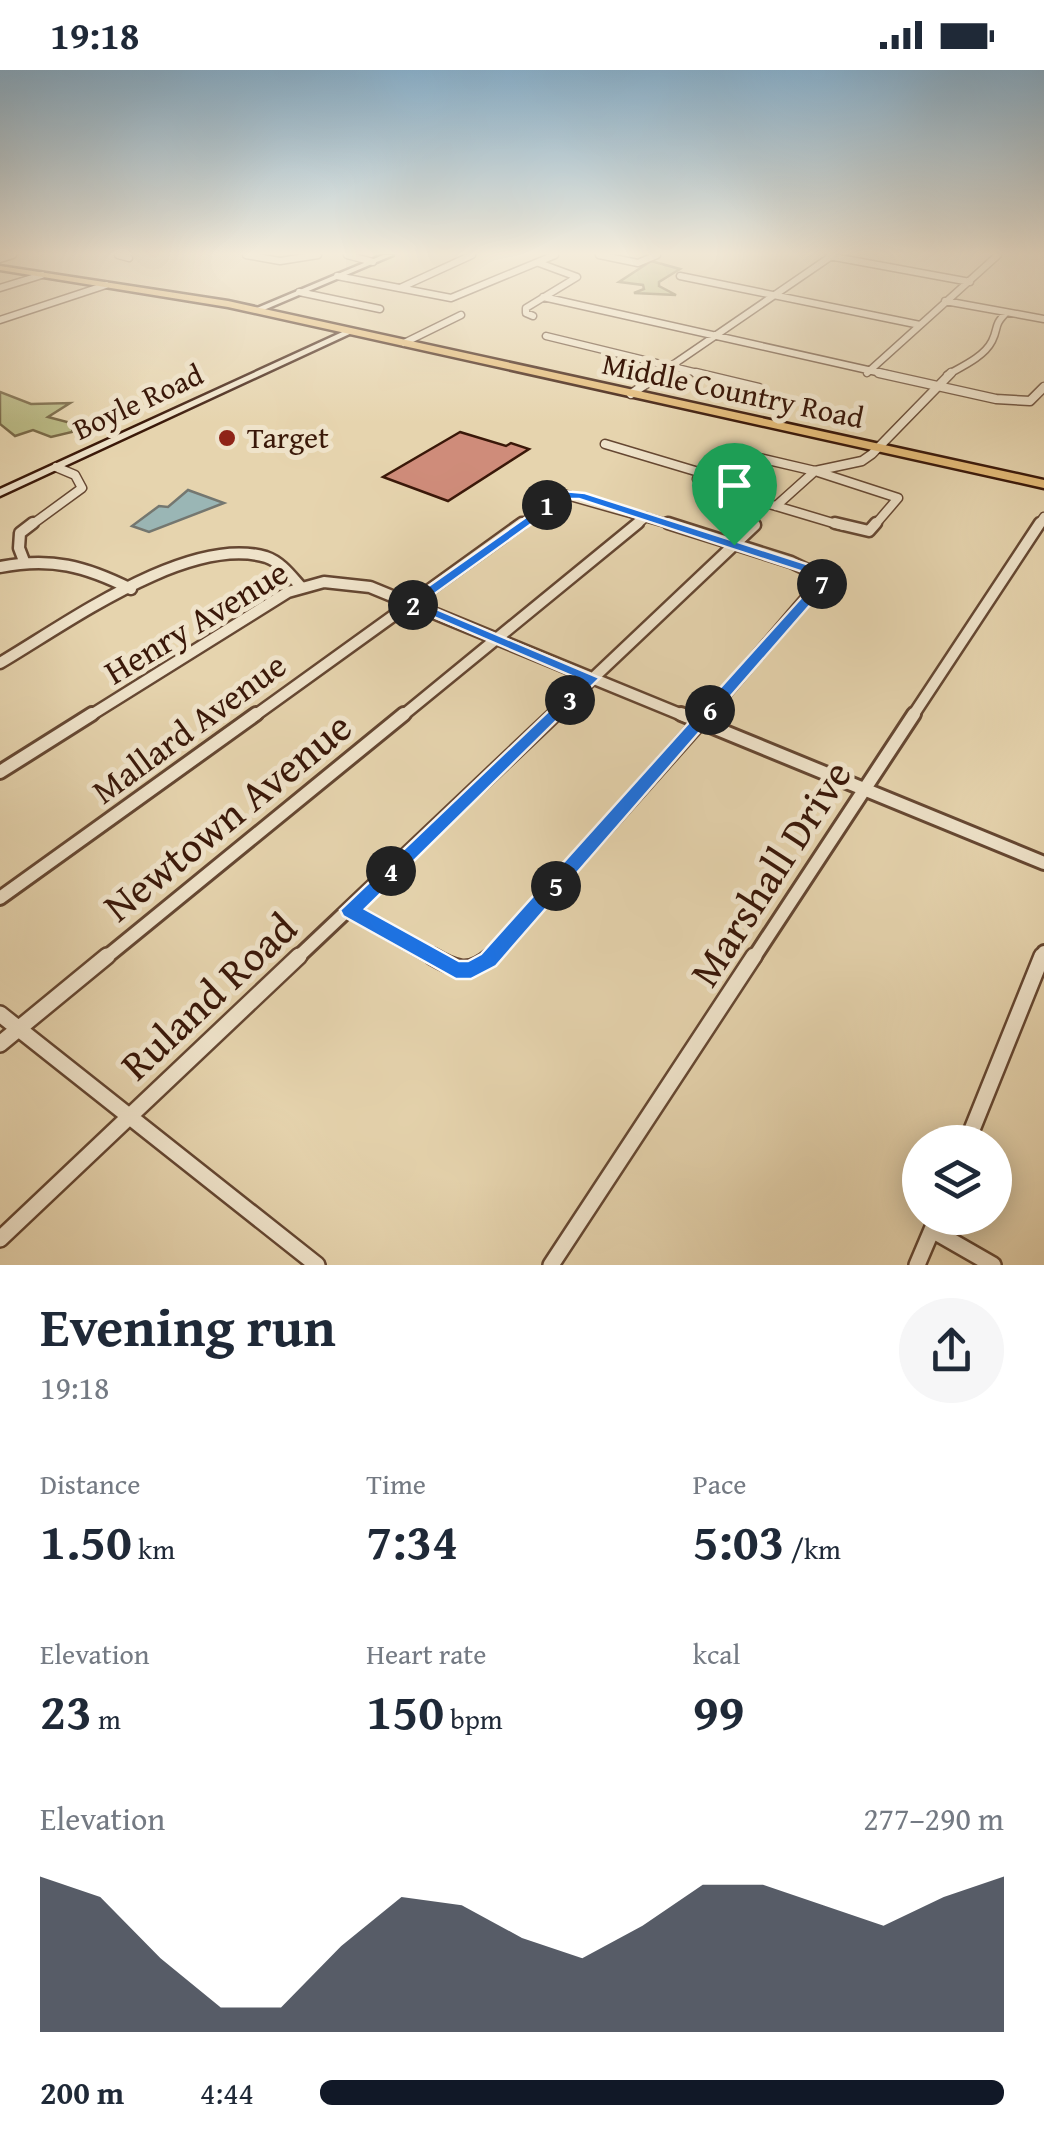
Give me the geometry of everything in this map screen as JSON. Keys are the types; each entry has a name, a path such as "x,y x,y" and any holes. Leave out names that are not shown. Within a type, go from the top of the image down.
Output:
{"main road":[{"name":"Middle Country Road","path":"260,311 1044,484"}],"street":[{"path":"0,320 28,311"},
{"path":"526,311 533,316"},
{"path":"609,311 838,362 867,373 1012,402 1030,402 1044,388"},
{"path":"631,394 753,311"},
{"path":"849,311 920,325"},
{"path":"867,373 935,311"},
{"path":"999,311 1040,318"},
{"path":"776,506 811,472 862,461 946,374 972,361 992,341 994,325 1006,312"},
{"path":"404,343 461,314"},
{"name":"Boyle Road","path":"2,491 352,331"},
{"path":"546,336 759,388"},
{"path":"605,444 702,473"},
{"path":"734,452 878,488 898,498 869,530 860,531 706,486 697,479 702,473 734,452"},
{"path":"24,561 19,548 20,532 82,488 74,475 56,467"},
{"name":"Mallard Avenue","path":"0,898 556,498 572,494 646,517"},
{"path":"350,910 438,964 471,970 488,960 822,586 824,578 820,574 646,517"},
{"name":"Newtown Avenue","path":"0,1044 646,517"},
{"name":"Marshall Drive","path":"551,1265 1044,518"},
{"name":"Ruland Road","path":"0,1239 755,525"},
{"path":"0,663 174,566 248,554 281,564 301,586"},
{"path":"0,567 24,561 66,561 131,590"},
{"name":"Henry Avenue","path":"0,772 301,586 354,583 1044,863"},
{"path":"974,1125 1044,952"},
{"path":"0,1014 317,1265"},
{"path":"918,1265 930,1235"},
{"path":"950,1235 993,1265"}],"green space":[{"path":"0,392 31,404 70,403 48,417 75,424 72,432 51,437 33,430 15,436 0,424"}],"water":[{"path":"188,490 224,503 149,532 132,526 159,506 168,507"}],"building":[{"path":"460,432 529,449 448,501 383,477"}],"place":[{"name":"Target","path":"227,438"}],"route":[{"path":"563,494 581,496 734,545 820,574 824,578 822,586 488,960 471,970 438,964 350,910 592,678 411,604 563,494"}]}
